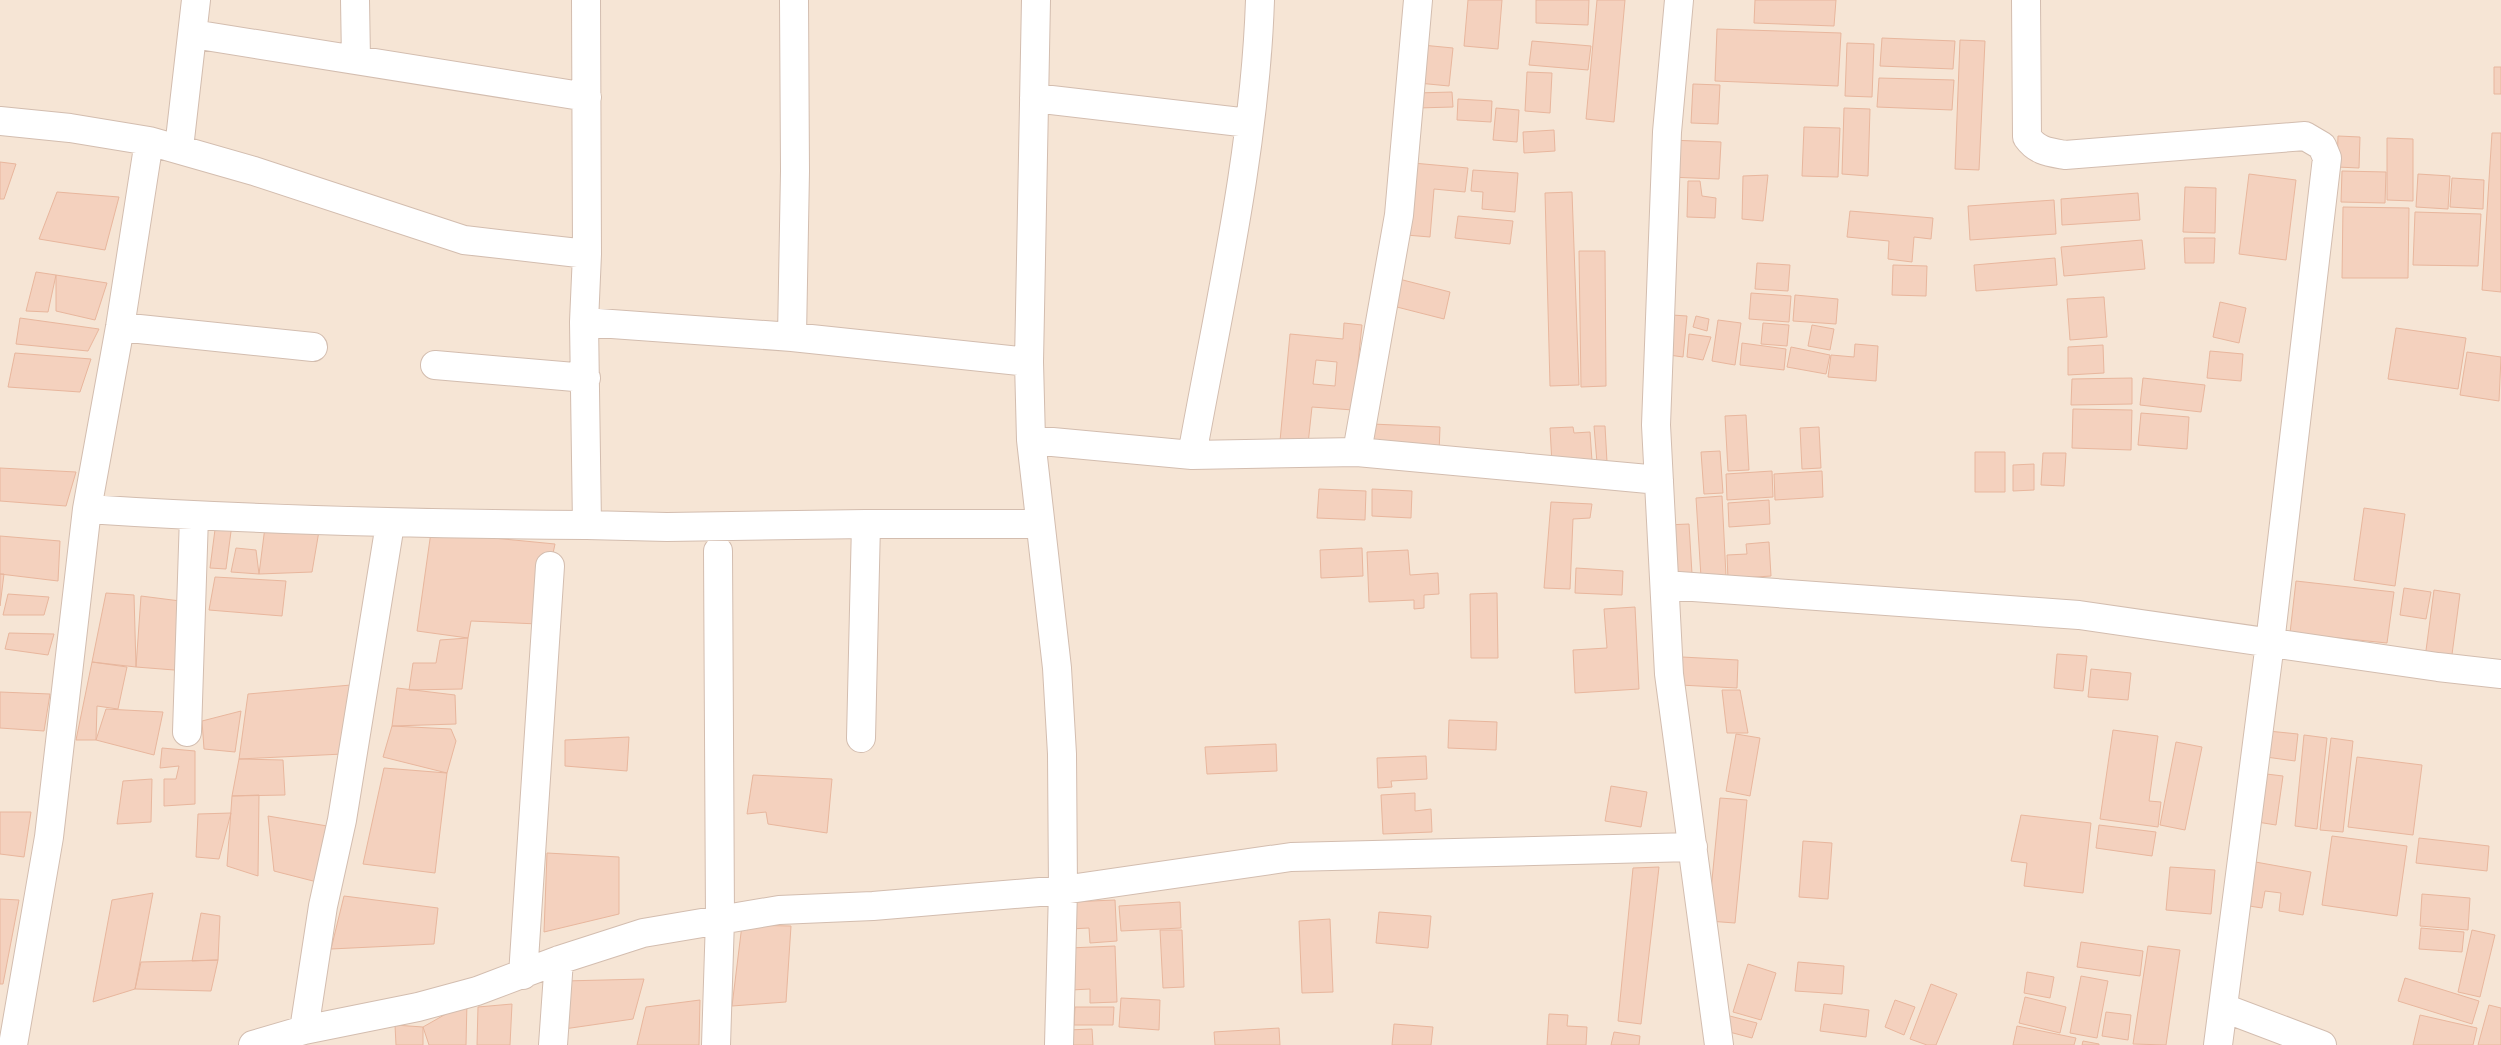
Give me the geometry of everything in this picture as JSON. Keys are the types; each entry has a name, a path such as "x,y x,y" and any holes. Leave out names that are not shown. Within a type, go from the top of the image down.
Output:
{"street":[{"path":"178,148 196,0"},
{"path":"354,0 356,59"},
{"path":"586,0 587,254 584,322 587,525"},
{"path":"792,336 795,171 794,0"},
{"path":"1036,0 1029,362 1031,440 1039,524 1057,668 1062,754 1063,890 1059,1045"},
{"path":"1192,455 1238,205 1259,44 1260,0"},
{"path":"1357,452 1399,215 1418,0"},
{"path":"1679,0 1666,132 1656,425 1669,674 1719,1045"},
{"path":"2026,0 2026,137 2032,145 2042,151 2065,154 2305,136 2322,146 2327,158 2270,643 2218,1045"},
{"path":"193,34 587,97"},
{"path":"1034,98 1248,122"},
{"path":"0,121 70,128 149,141 178,148 254,170 464,240 587,254"},
{"path":"14,1045 49,837 88,508 120,327 149,141"},
{"path":"584,322 792,336 1029,362"},
{"path":"120,327 313,347"},
{"path":"435,365 586,378"},
{"path":"1031,440 1192,455 1357,452 1659,480"},
{"path":"88,508 194,516 390,524 587,525 667,528 866,524 1039,524"},
{"path":"187,732 194,516"},
{"path":"304,1030 323,906 342,820 390,524"},
{"path":"861,738 866,524"},
{"path":"716,1045 720,919 718,552"},
{"path":"523,975 550,566"},
{"path":"1665,585 2079,615 2501,674"},
{"path":"253,1045 304,1030 344,1034 418,1007 523,975 559,960 642,933 779,910 873,906 1063,890 1291,857 1693,847"},
{"path":"553,1045 559,960"},
{"path":"2224,1008 2322,1045"}],"shaded area":[{"path":"0,0 2501,0 2501,1045 0,1045"}],"building":[{"path":"1468,0 1502,0 1498,49 1464,46"},
{"path":"1536,0 1589,0 1588,25 1536,23"},
{"path":"1597,0 1625,0 1614,122 1586,119"},
{"path":"1755,0 1836,0 1834,26 1754,23"},
{"path":"1717,29 1841,33 1838,86 1715,81"},
{"path":"1882,38 1955,41 1953,69 1880,66"},
{"path":"1960,40 1985,41 1979,170 1955,169"},
{"path":"1532,41 1591,46 1588,70 1529,65"},
{"path":"1847,43 1874,44 1872,97 1845,96"},
{"path":"1422,45 1453,48 1449,86 1418,83"},
{"path":"2494,67 2501,67 2501,94 2494,94"},
{"path":"1527,72 1552,73 1550,113 1525,111"},
{"path":"1879,78 1954,80 1952,110 1877,107"},
{"path":"1693,84 1720,85 1718,124 1691,123"},
{"path":"1452,92 1453,107 1417,108 1416,93"},
{"path":"1458,99 1492,101 1491,122 1457,120"},
{"path":"1496,108 1519,110 1517,142 1493,140"},
{"path":"1844,108 1870,109 1868,176 1842,174"},
{"path":"1804,127 1840,128 1838,177 1802,176"},
{"path":"1554,130 1555,151 1524,153 1523,132"},
{"path":"2492,133 2501,133 2501,292 2482,290"},
{"path":"2338,136 2360,137 2359,168 2337,167"},
{"path":"2387,138 2413,139 2413,201 2387,200"},
{"path":"1669,140 1721,142 1719,179 1668,177"},
{"path":"0,162 16,164 4,199 0,199"},
{"path":"1413,163 1468,168 1465,192 1434,189 1430,237 1406,235"},
{"path":"1473,170 1518,173 1515,212 1482,209 1483,192 1471,191"},
{"path":"2342,171 2386,172 2385,203 2341,202"},
{"path":"2249,174 2296,180 2286,260 2239,254"},
{"path":"2418,174 2450,176 2448,209 2416,207"},
{"path":"1768,175 1763,221 1742,219 1743,176"},
{"path":"2452,178 2484,180 2483,209 2450,207"},
{"path":"1688,181 1700,181 1702,196 1716,198 1715,218 1687,217"},
{"path":"2185,187 2216,188 2215,233 2183,232"},
{"path":"57,192 119,197 105,250 39,239"},
{"path":"1572,192 1579,385 1550,386 1545,193"},
{"path":"2138,193 2140,220 2062,225 2061,199"},
{"path":"2054,200 2056,234 1970,240 1968,206"},
{"path":"2343,207 2409,208 2408,278 2342,278"},
{"path":"1850,211 1933,218 1931,239 1914,237 1912,262 1888,259 1889,241 1847,237"},
{"path":"2415,212 2481,214 2478,266 2413,265"},
{"path":"1458,216 1513,221 1510,244 1455,238"},
{"path":"2184,238 2215,238 2214,263 2185,263"},
{"path":"2142,240 2145,269 2064,276 2061,247"},
{"path":"1579,251 1605,251 1606,386 1581,387"},
{"path":"2055,258 2057,285 1976,291 1974,265"},
{"path":"1757,263 1790,265 1788,291 1755,289"},
{"path":"1893,265 1927,266 1926,296 1892,295"},
{"path":"36,272 56,275 48,312 26,311"},
{"path":"56,275 107,283 95,320 56,311"},
{"path":"1395,278 1450,292 1444,319 1389,305"},
{"path":"1751,293 1791,296 1789,322 1749,319"},
{"path":"1795,295 1838,299 1836,324 1793,321"},
{"path":"2104,297 2107,337 2070,340 2067,299"},
{"path":"2220,302 2246,308 2239,343 2213,337"},
{"path":"1672,315 1687,316 1683,357 1669,355"},
{"path":"1696,316 1709,319 1707,331 1693,327"},
{"path":"20,318 99,329 88,351 16,344"},
{"path":"1718,320 1741,323 1735,365 1712,361"},
{"path":"1344,323 1362,325 1353,410 1312,407 1308,444 1280,441 1290,334 1343,339","holes":["1316,360 1337,362 1335,386 1313,384"]},
{"path":"1763,323 1789,325 1787,346 1761,344"},
{"path":"1812,325 1834,329 1830,350 1808,346"},
{"path":"2396,328 2466,338 2458,389 2388,379"},
{"path":"1689,334 1711,337 1703,360 1687,357"},
{"path":"1742,343 1786,349 1784,370 1740,365"},
{"path":"1855,344 1878,346 1876,381 1828,377 1831,355 1854,357"},
{"path":"2103,345 2104,373 2068,375 2068,347"},
{"path":"1791,347 1830,355 1826,374 1787,367"},
{"path":"2210,351 2243,354 2241,381 2207,378"},
{"path":"2467,352 2501,357 2499,401 2460,395"},
{"path":"15,353 91,359 80,392 8,387"},
{"path":"2132,378 2132,404 2071,405 2072,379"},
{"path":"2143,378 2205,385 2201,412 2140,405"},
{"path":"2073,409 2132,410 2131,450 2072,448"},
{"path":"2141,413 2189,417 2187,449 2138,445"},
{"path":"1746,415 1749,470 1728,471 1725,416"},
{"path":"1372,424 1440,427 1439,453 1371,451"},
{"path":"1594,426 1605,426 1607,462 1597,463"},
{"path":"1573,427 1574,433 1590,432 1592,461 1552,464 1550,428"},
{"path":"1819,427 1821,468 1802,469 1800,428"},
{"path":"1720,451 1723,493 1704,494 1701,452"},
{"path":"1975,452 2005,452 2005,492 1975,492"},
{"path":"2043,453 2066,453 2064,486 2041,485"},
{"path":"2034,464 2034,490 2013,491 2013,465"},
{"path":"0,468 76,472 66,506 0,501"},
{"path":"1772,471 1773,497 1727,500 1726,474"},
{"path":"1822,471 1823,497 1775,500 1774,474"},
{"path":"1319,489 1366,491 1365,520 1317,518"},
{"path":"1372,489 1412,491 1411,518 1372,516"},
{"path":"1722,496 1726,576 1701,577 1696,498"},
{"path":"1769,500 1770,524 1729,527 1728,503"},
{"path":"1551,502 1592,504 1590,518 1573,519 1570,589 1544,588"},
{"path":"2364,508 2405,514 2395,586 2354,580"},
{"path":"216,522 232,524 226,569 210,568"},
{"path":"1689,524 1692,574 1668,575 1666,525"},
{"path":"320,525 312,572 259,574 265,527"},
{"path":"431,532 555,544 538,624 471,621 468,638 417,631"},
{"path":"0,536 60,541 58,581 0,574"},
{"path":"1769,542 1771,576 1728,579 1727,555 1747,554 1746,544"},
{"path":"236,548 256,550 259,574 231,572"},
{"path":"1362,548 1363,576 1321,578 1320,550"},
{"path":"1408,550 1410,575 1438,573 1439,594 1424,595 1424,608 1414,609 1414,600 1369,602 1367,552"},
{"path":"1576,568 1623,571 1622,595 1575,593"},
{"path":"0,574 4,574 0,606"},
{"path":"215,577 286,581 282,616 209,610"},
{"path":"2296,581 2394,592 2387,643 2290,633"},
{"path":"2404,588 2431,592 2426,619 2400,615"},
{"path":"2434,590 2460,594 2451,662 2425,658"},
{"path":"106,593 134,595 136,667 92,662"},
{"path":"1497,593 1498,658 1471,658 1470,594"},
{"path":"8,594 49,597 44,615 3,615"},
{"path":"141,596 188,602 187,671 136,667"},
{"path":"1635,607 1639,689 1575,693 1573,650 1607,648 1604,609"},
{"path":"9,633 54,634 48,655 5,649"},
{"path":"468,638 462,689 409,690 413,663 436,663 440,640"},
{"path":"2057,654 2087,656 2083,691 2054,688"},
{"path":"1682,657 1738,660 1737,688 1680,685"},
{"path":"92,662 127,667 118,709 97,706 96,740 76,740"},
{"path":"2091,669 2131,673 2128,700 2088,697"},
{"path":"351,685 343,754 239,759 248,694"},
{"path":"397,688 455,695 456,724 392,726"},
{"path":"1722,690 1740,690 1748,733 1727,733"},
{"path":"0,692 50,694 44,731 0,728"},
{"path":"106,709 163,712 154,755 96,740"},
{"path":"241,711 235,752 204,749 202,721"},
{"path":"1449,720 1497,722 1496,750 1448,748"},
{"path":"392,726 451,729 456,741 447,773 383,757"},
{"path":"2113,730 2158,736 2149,801 2161,802 2158,827 2100,819"},
{"path":"2268,731 2298,734 2295,761 2266,757"},
{"path":"1736,734 1760,738 1750,796 1726,791"},
{"path":"2304,735 2327,738 2317,829 2295,826"},
{"path":"629,737 627,771 565,766 565,740"},
{"path":"2331,738 2353,741 2343,832 2320,830"},
{"path":"2176,742 2202,747 2185,830 2160,825"},
{"path":"1276,744 1277,771 1207,774 1205,747"},
{"path":"162,748 195,751 195,804 164,806 164,779 176,779 179,766 160,768"},
{"path":"1426,756 1427,779 1391,781 1392,787 1378,788 1377,758"},
{"path":"2357,757 2422,765 2413,835 2348,827"},
{"path":"239,759 283,760 285,795 232,796"},
{"path":"384,768 447,773 435,873 363,864"},
{"path":"2258,773 2283,776 2276,825 2251,821"},
{"path":"753,775 832,779 827,833 768,824 766,812 747,814"},
{"path":"152,779 151,822 117,824 123,781"},
{"path":"1611,786 1647,792 1641,827 1605,821"},
{"path":"1415,793 1415,811 1431,809 1432,832 1383,834 1381,795"},
{"path":"259,795 258,876 227,866 232,796"},
{"path":"1720,798 1747,800 1735,923 1708,921"},
{"path":"0,812 31,812 24,857 0,854"},
{"path":"231,813 219,859 196,857 198,814"},
{"path":"2021,815 2091,823 2083,893 2024,886 2027,863 2011,861"},
{"path":"268,816 333,827 317,882 274,871"},
{"path":"2099,825 2156,832 2152,856 2096,848"},
{"path":"2332,836 2407,846 2397,916 2322,905"},
{"path":"2419,838 2489,846 2487,871 2416,863"},
{"path":"1803,841 1832,843 1828,899 1799,897"},
{"path":"547,853 619,857 619,914 544,932"},
{"path":"2250,861 2311,872 2303,915 2279,911 2281,893 2265,891 2262,908 2243,905"},
{"path":"1659,867 1641,1024 1618,1021 1633,868"},
{"path":"2170,867 2215,870 2211,914 2166,910"},
{"path":"153,893 135,989 93,1002 112,900"},
{"path":"2422,894 2470,898 2468,930 2420,926"},
{"path":"344,896 438,908 434,944 331,949"},
{"path":"0,899 19,900 3,984 0,984"},
{"path":"1115,900 1117,941 1090,943 1089,928 1069,929 1068,902"},
{"path":"1180,902 1181,928 1121,931 1119,906"},
{"path":"1379,912 1431,916 1428,948 1376,943"},
{"path":"201,913 220,916 218,960 192,961"},
{"path":"1330,919 1333,992 1302,993 1299,921"},
{"path":"742,925 791,926 786,1002 732,1006"},
{"path":"2421,928 2464,932 2462,952 2419,949"},
{"path":"1160,930 1182,930 1184,987 1163,988"},
{"path":"2472,930 2495,935 2480,997 2458,992"},
{"path":"2081,942 2143,951 2140,976 2077,967"},
{"path":"1115,946 1117,1002 1090,1003 1090,989 1071,990 1069,948"},
{"path":"2148,946 2180,950 2166,1045 2133,1044"},
{"path":"218,960 211,991 135,989 141,962"},
{"path":"1798,962 1844,966 1842,994 1795,991"},
{"path":"1748,964 1776,973 1761,1020 1733,1012"},
{"path":"2027,972 2054,977 2050,998 2024,993"},
{"path":"2081,976 2108,981 2097,1038 2070,1033"},
{"path":"2405,978 2479,1001 2472,1024 2398,1001"},
{"path":"644,979 633,1019 564,1029 564,981"},
{"path":"1931,984 1957,994 1936,1045 1927,1045 1910,1039"},
{"path":"2025,997 2066,1007 2060,1033 2019,1023"},
{"path":"1121,998 1160,1000 1159,1030 1119,1027"},
{"path":"700,1000 699,1045 637,1045 646,1007"},
{"path":"1895,1000 1915,1007 1904,1035 1885,1027"},
{"path":"467,1002 466,1045 429,1045 423,1027"},
{"path":"512,1004 510,1045 477,1045 478,1007"},
{"path":"1824,1004 1869,1010 1866,1037 1820,1031"},
{"path":"2489,1005 2501,1008 2501,1045 2478,1045"},
{"path":"1075,1007 1114,1007 1113,1025 1074,1025"},
{"path":"2106,1012 2131,1015 2128,1040 2102,1036"},
{"path":"1549,1014 1568,1015 1567,1026 1587,1027 1586,1045 1547,1045"},
{"path":"1722,1014 1757,1023 1752,1038 1718,1029"},
{"path":"2420,1015 2477,1028 2473,1045 2413,1045"},
{"path":"1394,1024 1433,1027 1431,1045 1392,1045"},
{"path":"395,1025 423,1027 423,1045 396,1045"},
{"path":"2017,1026 2076,1038 2074,1045 2013,1045"},
{"path":"1279,1028 1280,1045 1215,1045 1214,1032"},
{"path":"1092,1029 1093,1045 1068,1045 1067,1030"},
{"path":"1614,1032 1640,1036 1639,1045 1611,1045"},
{"path":"2083,1041 2099,1044 2099,1045 2082,1045"}]}
